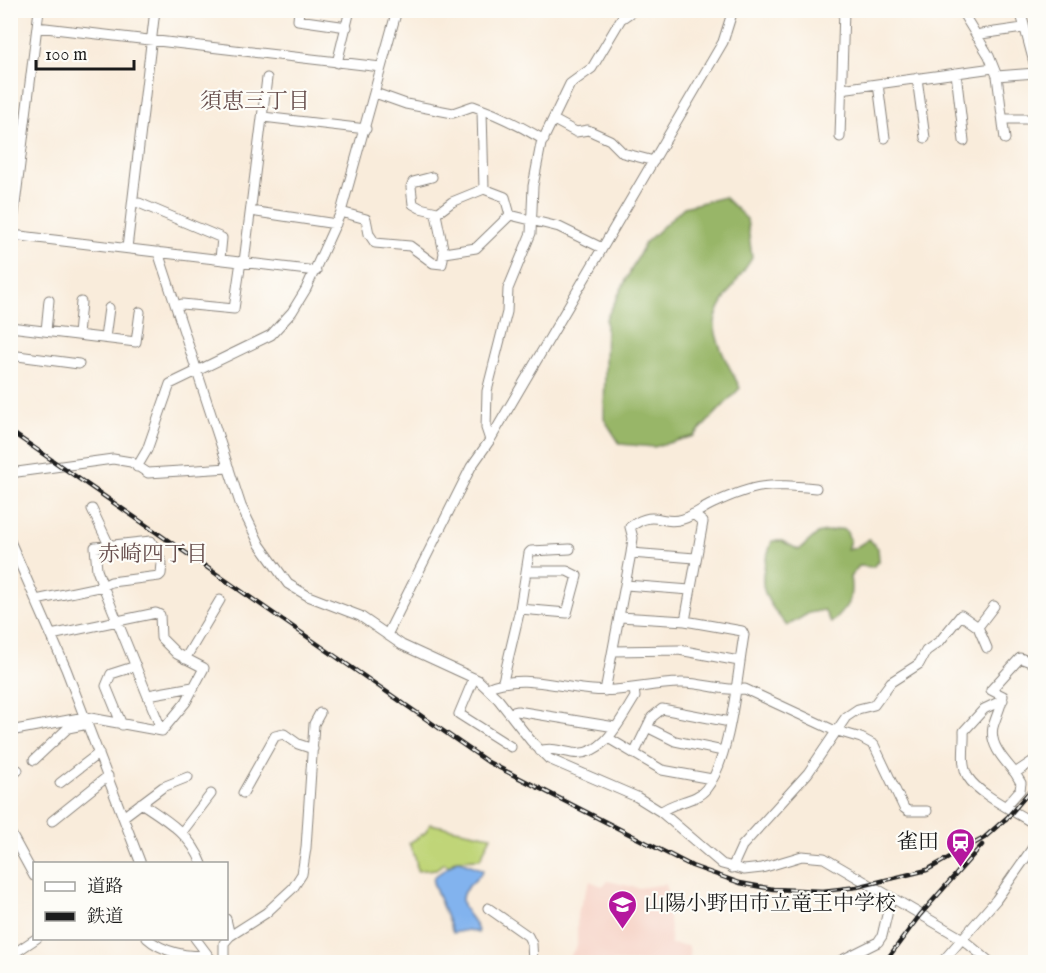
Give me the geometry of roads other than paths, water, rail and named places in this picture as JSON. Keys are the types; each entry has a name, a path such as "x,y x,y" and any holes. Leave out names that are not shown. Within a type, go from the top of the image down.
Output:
{"street":[{"path":"10,245 39,10"},
{"path":"127,248 155,10"},
{"path":"300,10 298,20 347,27"},
{"path":"337,63 350,10"},
{"path":"137,467 147,450 170,384 271,335 292,312 316,271 341,212 366,129 397,10"},
{"path":"490,440 485,404 488,385 507,312 508,289 527,245 532,221 533,186 544,140 570,84 592,68 621,19 634,10"},
{"path":"387,635 471,467 490,440 723,42 733,10"},
{"path":"840,136 844,10"},
{"path":"962,10 995,72 1005,139"},
{"path":"841,89 956,73 1035,72 1020,10"},
{"path":"37,27 337,63 381,66"},
{"path":"977,37 981,34 1023,28"},
{"path":"956,73 964,141"},
{"path":"176,306 182,304 234,309 267,78"},
{"path":"917,78 925,138"},
{"path":"878,84 885,138"},
{"path":"375,93 406,104 453,113 473,106 512,120 544,140"},
{"path":"482,111 481,170 484,189"},
{"path":"263,117 366,129"},
{"path":"1002,119 1035,118"},
{"path":"554,120 576,132 588,130 610,140 623,153 654,160"},
{"path":"432,177 413,182 411,188 413,204 420,208 437,212 452,202 484,189 505,197 510,215"},
{"path":"139,203 222,238 220,259"},
{"path":"257,212 336,224"},
{"path":"341,212 366,219 369,224 369,234 375,243 410,246 438,265 444,262 444,253 437,212"},
{"path":"510,215 559,227 602,248"},
{"path":"444,253 476,248 510,215"},
{"path":"487,245 486,243 500,231 498,228"},
{"path":"12,235 316,271"},
{"path":"158,252 251,529 273,566 288,584 308,596 360,616 402,645 474,678 487,688 540,751 556,763 620,789 661,812 722,864 732,868 754,869 794,857 816,856 844,868 961,938 990,963"},
{"path":"46,331 49,300"},
{"path":"78,335 81,302"},
{"path":"105,339 109,308"},
{"path":"10,327 136,342 140,312"},
{"path":"10,355 79,364"},
{"path":"10,473 113,459 123,459 148,473 229,468"},
{"path":"606,691 631,553 633,538 630,527 640,520 655,516 676,520 757,486 770,484 816,489"},
{"path":"92,509 109,545"},
{"path":"685,621 703,522 693,514"},
{"path":"36,600 103,586 111,582 162,574 162,563 151,541 95,547 97,570 103,586 116,621 162,731"},
{"path":"10,542 87,721 140,862"},
{"path":"503,681 531,551 570,549"},
{"path":"631,553 695,558"},
{"path":"520,609 567,613 577,576 567,571 527,571"},
{"path":"626,585 690,590"},
{"path":"185,659 220,600"},
{"path":"978,627 994,606"},
{"path":"51,635 156,613 159,615 160,638 185,659 204,668 186,702 162,731"},
{"path":"732,868 742,846 808,773 850,713 874,705 891,682 915,668 926,651 940,641 961,615 978,627 987,648"},
{"path":"620,616 685,621 742,631 730,722 723,751 712,779 706,790 699,796 667,806 661,812"},
{"path":"613,651 679,650 739,661"},
{"path":"1006,806 1020,790 1021,783 995,745 993,729 1003,696 991,690 1020,658 1035,664"},
{"path":"122,725 106,686 111,674 136,666"},
{"path":"474,678 459,714 511,747"},
{"path":"487,688 503,681 528,681 606,691 681,682 735,690 745,689 837,731 861,738 874,745 904,808 908,811 927,812"},
{"path":"148,695 193,687"},
{"path":"540,751 546,748 585,754 608,738 635,697 633,688"},
{"path":"1003,700 984,709 964,731 964,756 968,777 1035,825"},
{"path":"634,754 652,717 662,710 730,722"},
{"path":"508,713 517,711 615,727"},
{"path":"228,938 266,913 293,888 302,874 306,848 314,724 320,713"},
{"path":"34,760 68,728 87,721"},
{"path":"10,731 87,721 162,731"},
{"path":"647,727 675,741 723,751"},
{"path":"243,793 275,736 284,734 298,744 313,749"},
{"path":"608,738 662,770 712,779"},
{"path":"60,783 99,753"},
{"path":"1015,773 1035,759"},
{"path":"10,777 18,770"},
{"path":"52,821 108,777"},
{"path":"123,817 163,787 188,777"},
{"path":"182,832 211,794"},
{"path":"141,803 182,832 192,843 201,862"},
{"path":"10,832 33,874"},
{"path":"942,963 961,938 996,900 1035,843"},
{"path":"838,963 878,942 882,936 891,898"},
{"path":"488,908 528,936 532,944 533,963"},
{"path":"228,928 230,936"},
{"path":"10,956 35,940"},
{"path":"149,940 161,947 186,955 197,957 206,953"},
{"path":"196,940 213,963"},
{"path":"224,963 224,943 227,940"}],"water":[{"path":"458,860 483,870 462,896 465,909 478,933 468,930 453,933 433,883 434,877"}],"railway":[{"path":"10,431 488,762 692,866 740,883 773,889 823,891 857,887 927,870 984,838 1011,814"},
{"path":"1006,819 1036,784"},
{"path":"885,962 920,915 982,845"}],"place":[{"name":"雀田","path":"960,868"},
{"name":"山陽小野田市立竜王中学校","path":"623,930"}],"district":[{"name":"須恵三丁目","path":"255,102"},
{"name":"赤崎四丁目","path":"153,555"}]}
